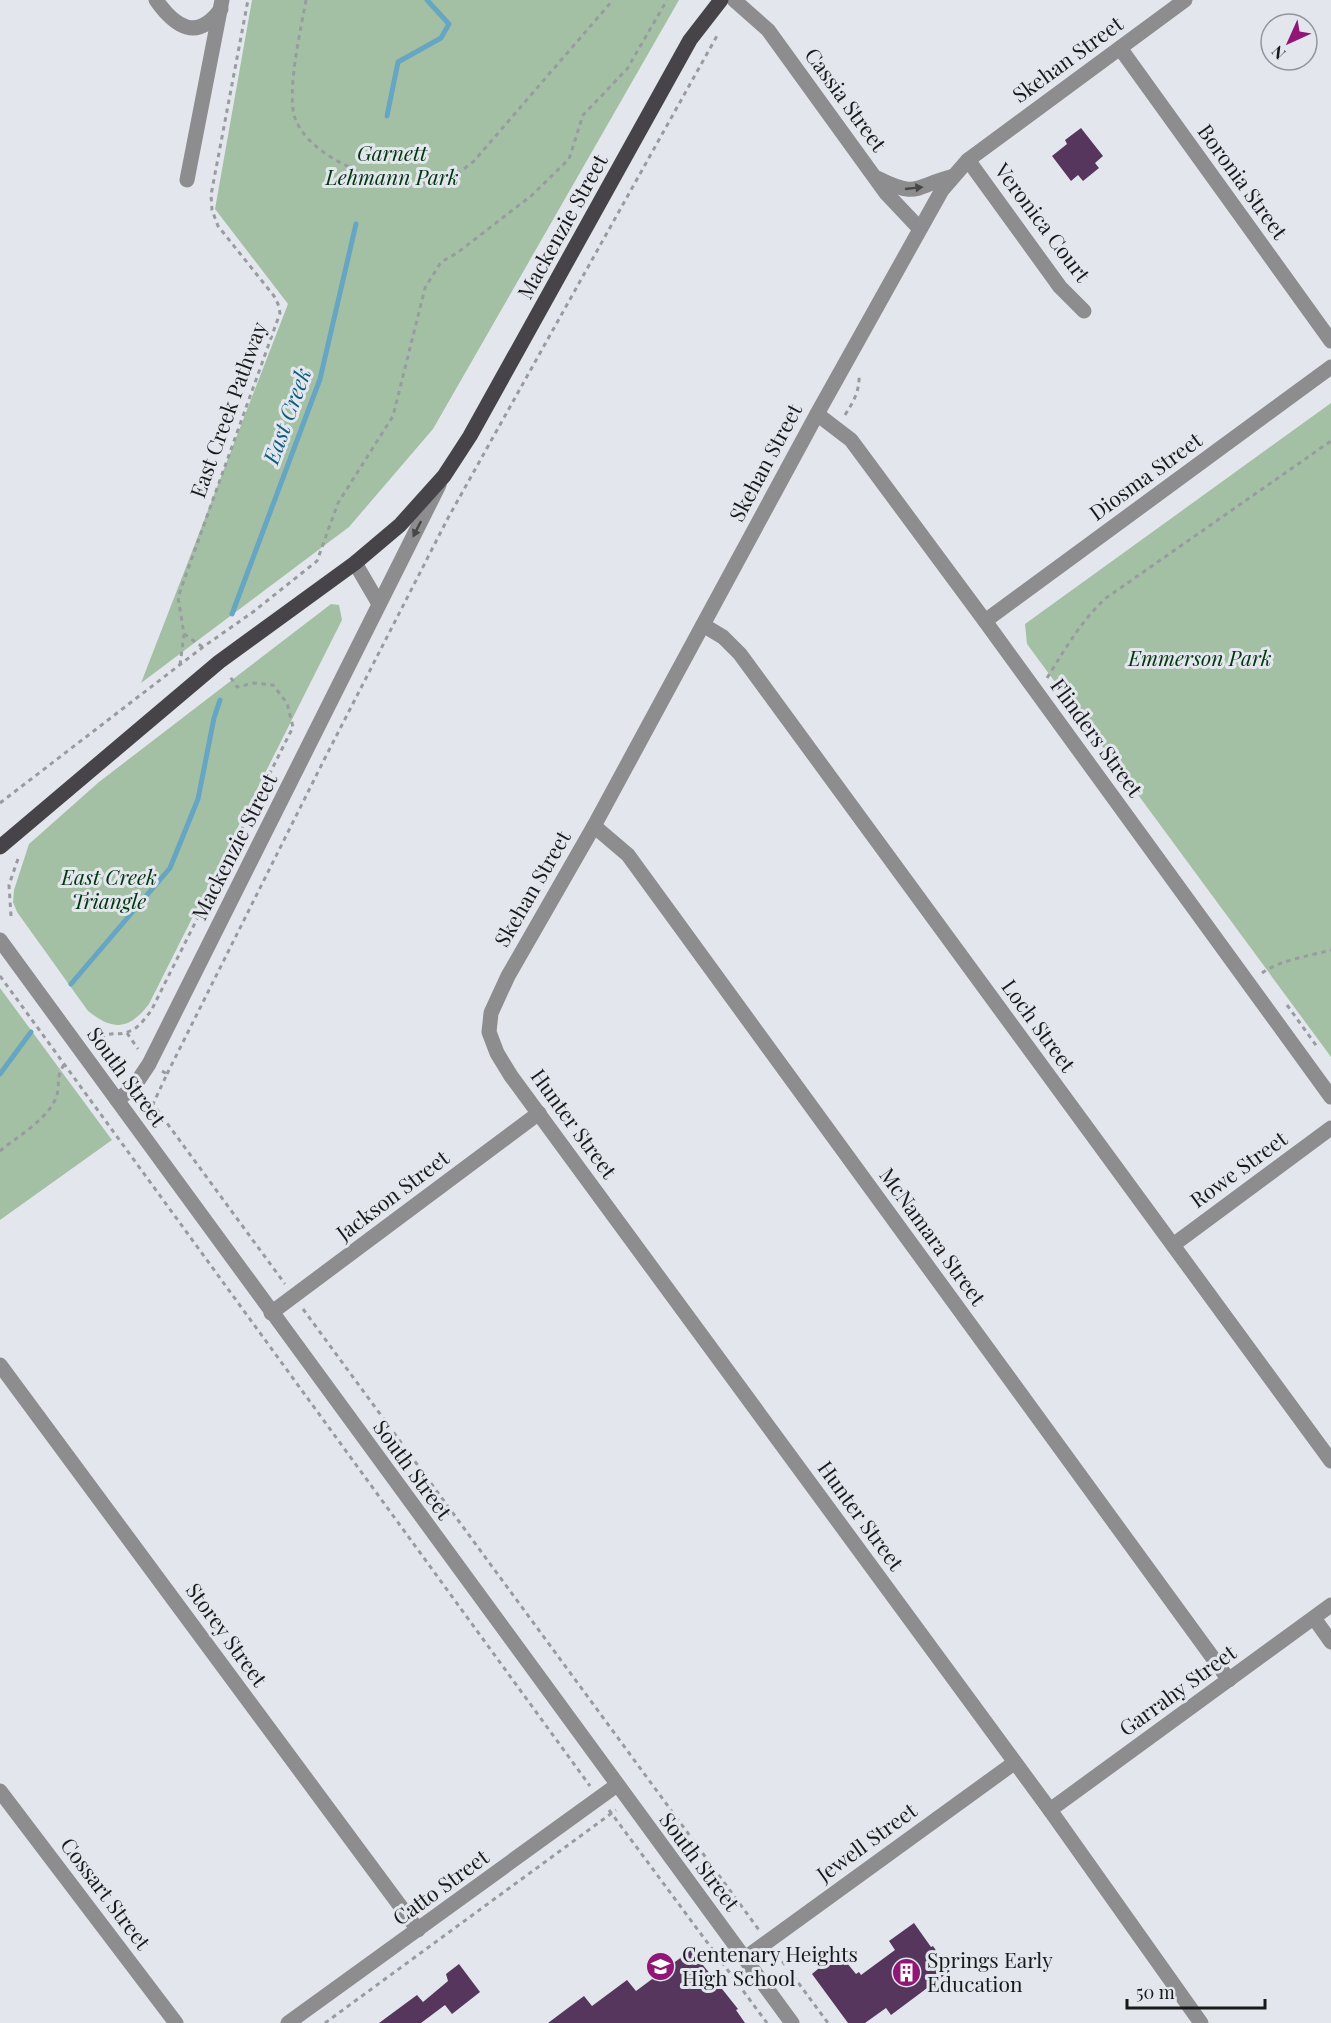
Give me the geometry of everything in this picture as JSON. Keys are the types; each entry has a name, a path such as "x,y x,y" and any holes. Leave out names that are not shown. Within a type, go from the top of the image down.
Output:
{"main road":[{"name":"Mackenzie Street","path":"0,847 219,662 355,563 400,525 444,477 482,415 690,40 721,0"}],"street":[{"path":"156,0 169,19 195,28 204,26 212,20 222,4"},
{"name":"Cassia Street","path":"734,0 768,30 886,193 920,228"},
{"name":"Skehan Street","path":"489,1032 491,1013 508,976 594,826 817,414 942,190 968,160 1185,0"},
{"path":"187,180 222,4"},
{"name":"Boronia Street","path":"1120,48 1331,341"},
{"name":"Veronica Court","path":"968,160 1060,286 1084,311"},
{"path":"874,176 897,188 911,191 923,188 936,180 954,176"},
{"name":"Diosma Street","path":"985,621 1331,367"},
{"name":"Flinders Street","path":"817,414 850,440 985,621 1331,1097"},
{"name":"Mackenzie Street","path":"117,1100 133,1088 149,1064 444,477"},
{"path":"355,563 379,604"},
{"name":"Loch Street","path":"703,625 723,637 740,654 1331,1461"},
{"name":"McNamara Street","path":"594,826 628,855 1230,1680"},
{"name":"South Street","path":"0,940 792,2023"},
{"name":"Hunter Street","path":"489,1032 497,1053 539,1113 1050,1810 1201,2023"},
{"name":"Jackson Street","path":"271,1313 539,1113"},
{"name":"Rowe Street","path":"1173,1245 1331,1128"},
{"name":"Storey Street","path":"0,1365 418,1930"},
{"name":"Garrahy Street","path":"1050,1810 1331,1605"},
{"path":"1314,1618 1331,1642"},
{"name":"Jewell Street","path":"745,1958 1014,1763"},
{"name":"Catto Street","path":"288,2023 617,1785"},
{"name":"Cossart Street","path":"0,1791 176,2023"}],"path":[{"name":"East Creek Pathway","path":"180,665 184,634 178,597 279,313 274,296 218,226 212,210 212,195 248,0"},
{"path":"306,0 291,103 296,121 307,138 321,152 347,167 395,181 420,183 441,181 459,173 474,161 613,0"},
{"path":"0,803 203,647 219,638 316,561 338,503 393,416 425,288 441,262 457,254 531,196 569,159 583,115 627,69 667,0"},
{"path":"718,34 448,518 324,760 153,1104 828,2023"},
{"path":"1039,670 1046,680 1079,626 1106,598 1331,441"},
{"path":"0,1151 48,1111 57,1098 58,1077 64,1065 101,1036 109,1033 127,1033 136,1028 151,1011 293,727 287,703 273,685 254,683 237,687 219,662 184,634"},
{"path":"11,916 9,885 19,856"},
{"path":"1263,973 1294,960 1331,950"},
{"path":"0,976 611,1814 767,2023"},
{"path":"127,1033 149,1064 167,1074"},
{"path":"325,2023 628,1801"}],"green space":[{"name":"Garnett Lehmann Park","path":"252,0 679,0 433,429 349,527 141,683 288,304 215,209"},
{"name":"Emmerson Park","path":"1331,403 1331,1057 1027,644 1025,624"},
{"name":"East Creek Triangle","path":"331,604 339,605 342,620 149,1004 142,1013 128,1023 113,1024 97,1018 88,1011 17,912 13,902 14,890 29,844 99,782"},
{"path":"0,988 112,1140 0,1220"}],"building":[{"path":"1081,128 1103,156 1095,163 1099,168 1083,181 1078,175 1071,181 1052,156 1067,144 1065,140"},
{"name":"Springs Early Education","path":"914,1923 950,1971 891,2015 886,2008 865,2023 848,2023 812,1974 838,1952 856,1974 859,1972 861,1975 895,1950 889,1941"},
{"path":"691,1950 738,2009 736,2010 745,2023 548,2023 584,1996 592,2006 627,1980 636,1991"},
{"path":"459,1964 480,1992 452,2014 445,2005 421,2023 379,2023 417,1995 423,2002 448,1981 446,1974"}],"waterway":[{"name":"East Creek","path":"387,116 398,62 441,38 449,24 427,0"},
{"name":"East Creek","path":"232,614 320,379 356,224"},
{"name":"East Creek","path":"71,984 170,868 198,799 214,718 220,700"},
{"name":"East Creek","path":"0,1074 31,1032"}],"place":[{"name":"Centenary Heights High School","path":"661,1967"},
{"name":"Springs Early Education","path":"906,1973"}]}
